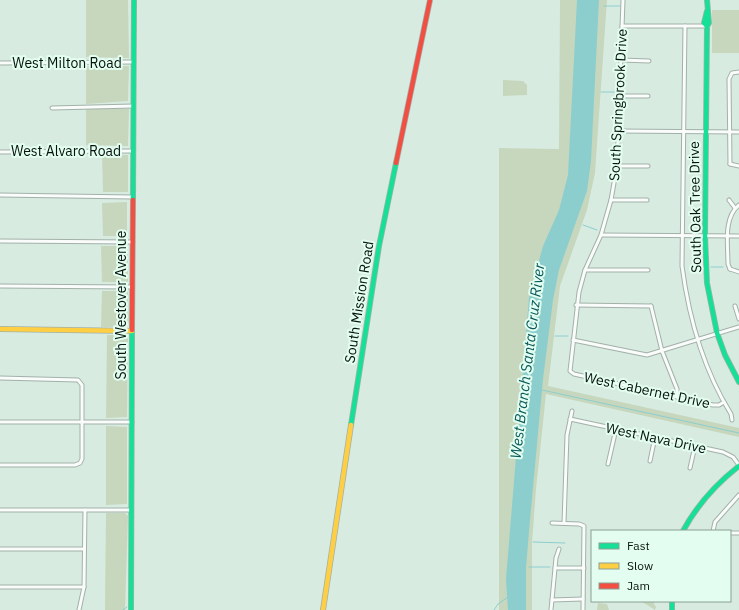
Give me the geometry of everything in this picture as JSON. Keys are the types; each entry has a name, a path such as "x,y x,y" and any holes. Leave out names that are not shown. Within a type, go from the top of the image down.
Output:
{"street":[{"name":"South Westover Avenue","path":"130,610 134,0"},
{"name":"South Mission Road","path":"323,610 379,246 430,0"},
{"name":"South Springbrook Drive","path":"571,372 576,305 585,270 601,235 611,200 617,166 623,0"},
{"name":"South Oak Tree Drive","path":"707,0 707,11 704,14 704,23 707,26 705,236 707,283 717,333 725,355 739,382"},
{"path":"622,26 707,26"},
{"path":"685,26 682,237 685,285 690,316 696,339 706,367 731,414 732,420"},
{"path":"621,60 650,61"},
{"name":"West Milton Road","path":"0,63 134,62"},
{"path":"739,72 731,73 729,79 729,165 739,166"},
{"path":"620,96 648,96"},
{"path":"52,108 133,106"},
{"path":"618,131 739,132"},
{"name":"West Alvaro Road","path":"0,152 132,151"},
{"path":"617,166 648,166"},
{"path":"0,195 133,197"},
{"path":"611,200 647,200"},
{"path":"729,200 735,208"},
{"path":"739,205 729,217 728,236 729,270 739,272"},
{"path":"601,235 682,237 739,236"},
{"path":"0,241 133,242"},
{"path":"585,270 648,270"},
{"path":"0,286 132,287"},
{"path":"576,305 652,305 662,351 677,389 676,397"},
{"path":"735,306 739,319"},
{"path":"573,340 596,343 637,354 647,354 662,351 696,339 739,327"},
{"path":"0,329 132,331"},
{"name":"West Cabernet Drive","path":"571,372 716,406 724,402"},
{"path":"0,378 75,379 82,385 81,465 0,465"},
{"path":"79,381 83,378"},
{"path":"564,523 565,464 572,410"},
{"name":"West Nava Drive","path":"570,419 728,454 739,466"},
{"path":"0,422 132,422"},
{"path":"608,464 616,429"},
{"path":"650,461 655,437"},
{"path":"690,468 695,446"},
{"path":"684,530 697,508 717,485 739,466"},
{"path":"713,530 715,522 739,495"},
{"path":"0,510 131,510"},
{"path":"79,610 84,587 85,510"},
{"path":"552,523 582,524 584,528 583,610"},
{"path":"0,549 84,549"},
{"path":"551,610 555,568 559,549"},
{"path":"555,568 584,568"},
{"path":"0,587 84,587"},
{"path":"552,600 584,599"}],"green space":[{"path":"86,0 128,0 129,58 86,57"},
{"path":"560,0 607,0 595,173 587,210 560,286 548,386 739,428 739,437 546,394 532,543 532,610 499,610 499,148 559,149"},
{"path":"712,10 739,10 739,53 712,53"},
{"path":"86,66 129,66 128,101 86,104"},
{"path":"503,80 523,81 527,85 527,95 503,96"},
{"path":"86,109 129,109 128,146 86,145"},
{"path":"102,155 128,155 128,192 103,192"},
{"path":"127,202 127,236 103,236 102,203"},
{"path":"101,246 124,246 128,249 128,282 102,282"},
{"path":"102,291 128,291 129,322 125,327 101,327"},
{"path":"107,335 128,335 127,417 106,418"},
{"path":"106,426 127,427 127,504 106,505"},
{"path":"106,513 125,513 128,516 125,610 105,610"},
{"path":"643,602 654,602 656,607 655,610"},
{"path":"598,603 607,604 609,610 597,610"}],"water":[{"name":"West Branch Santa Cruz River","path":"577,0 599,0 591,161 587,191 559,270 553,300 543,379 530,520 526,568 526,610 508,610 506,579 529,298 543,246 559,210 568,175"}],"waterway":[{"path":"604,6 620,6"},
{"path":"601,92 616,92"},
{"path":"583,225 597,230"},
{"path":"711,267 723,267"},
{"path":"555,336 568,336"},
{"path":"542,390 739,433"},
{"path":"533,542 565,543"},
{"path":"529,567 550,567"},
{"path":"494,610 498,604 508,597"},
{"path":"123,610 127,607"}],"traffic: fast":[{"path":"133,200 134,0"},
{"path":"707,0 709,23 707,26 704,23 707,11"},
{"path":"707,26 705,236 707,283 717,333 725,355 739,382"},
{"path":"351,425 379,246 396,163"},
{"path":"131,610 132,330"},
{"path":"684,530 694,512 723,480 739,466"},
{"path":"672,602 672,610"}],"traffic: slow":[{"path":"0,329 132,331"},
{"path":"323,610 351,425"}],"traffic: jam":[{"path":"396,163 430,0"},
{"path":"132,330 133,200"}]}
